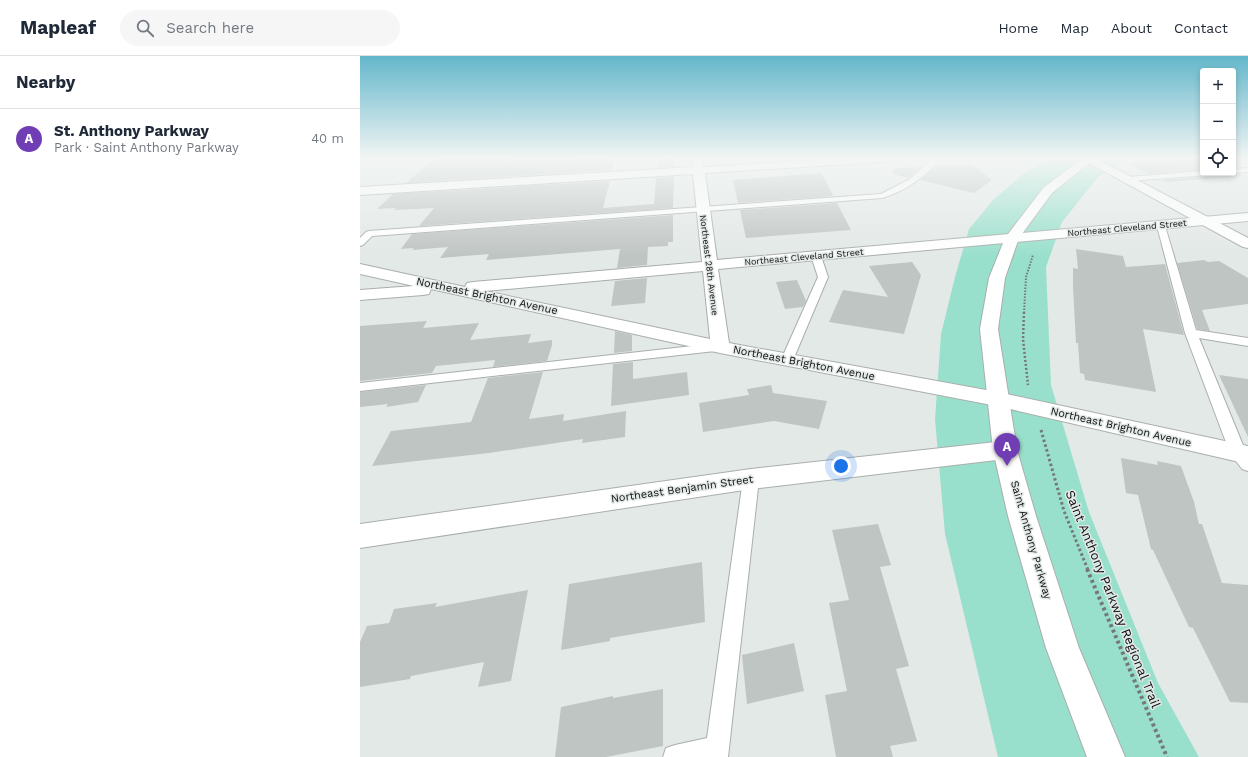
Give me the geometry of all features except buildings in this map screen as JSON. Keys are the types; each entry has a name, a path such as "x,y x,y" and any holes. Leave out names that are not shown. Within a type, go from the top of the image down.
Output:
{"street":[{"name":"Northeast 28th Avenue","path":"700,191 720,348"},
{"name":"Saint Anthony Parkway","path":"1047,191 1012,238 997,278 989,329 1005,450 1022,516 1063,648 1106,757"},
{"path":"1150,191 1248,244"},
{"name":"Northeast Cleveland Street","path":"360,295 405,290 452,289 1248,217"},
{"name":"Northeast Brighton Avenue","path":"360,269 720,348 998,399 1245,457"},
{"name":"Northeast Benjamin Street","path":"360,536 751,479 1005,450"}],"lane":[{"path":"360,242 369,234 882,196 898,191"},
{"path":"1161,226 1191,333 1245,457"},
{"path":"788,360 823,277 816,256"},
{"path":"1191,333 1248,342"},
{"path":"360,387 720,348"},
{"path":"675,757 716,752 751,479"}],"path":[{"path":"1028,385 1023,339 1026,277 1034,252"},
{"name":"Saint Anthony Parkway Regional Trail","path":"1039,424 1064,511 1102,605 1167,757"}],"green space":[{"path":"1004,191 1087,191 1062,222 1046,267 1051,385 1089,512 1158,683 1199,757 998,757 945,534 935,419 941,334 955,277 969,229 993,200"}],"place":[{"name":"St. Anthony Parkway","path":"1007,466"}]}
